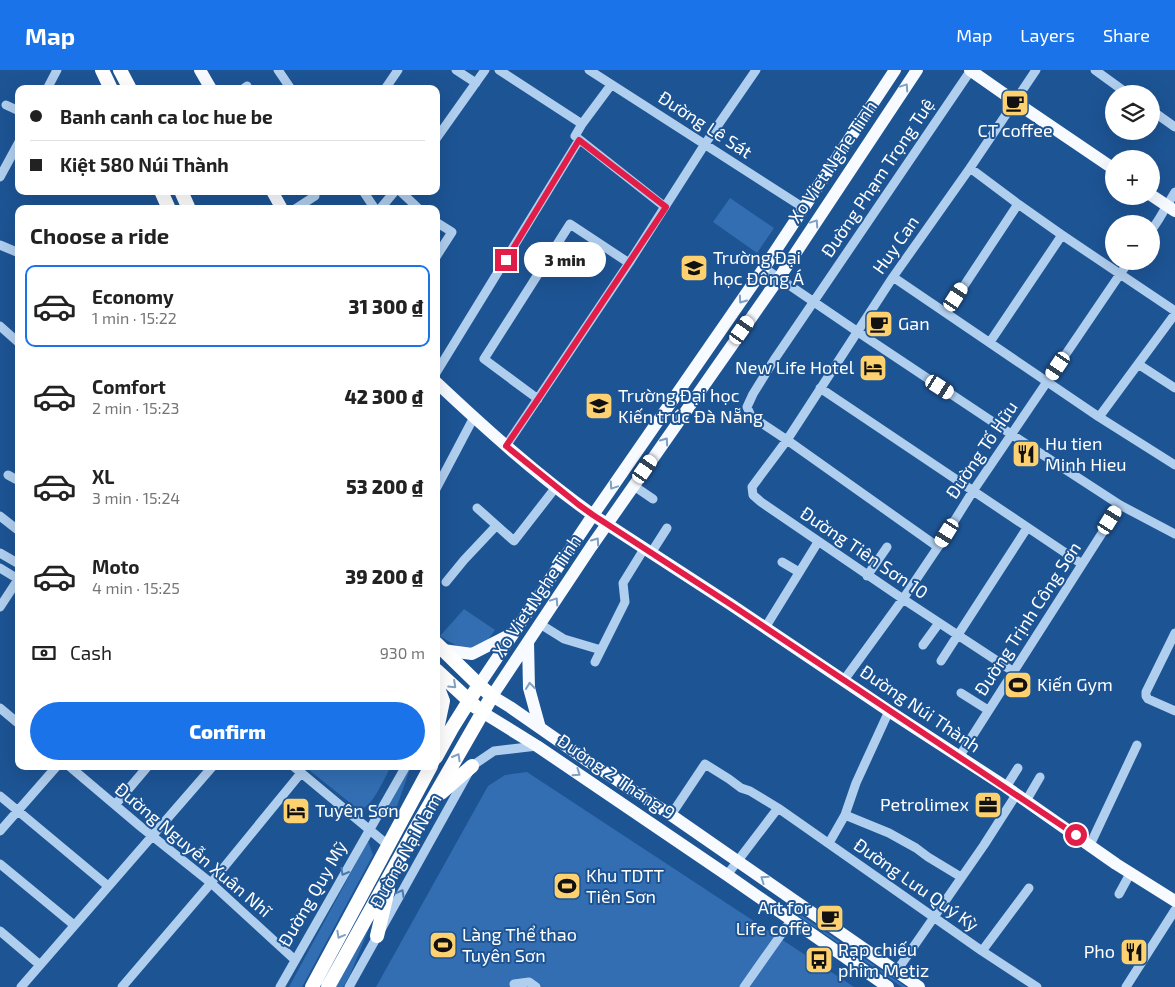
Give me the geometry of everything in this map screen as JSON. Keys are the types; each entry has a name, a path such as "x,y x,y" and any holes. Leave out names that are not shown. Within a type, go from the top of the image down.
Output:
{"highway":[{"path":"102,70 109,85"},
{"path":"120,70 128,85"},
{"path":"328,987 492,696 478,685 440,647"},
{"path":"440,674 482,712"},
{"path":"440,750 478,685"},
{"path":"440,693 443,701 440,715"},
{"path":"433,800 472,766"},
{"path":"312,987 415,795 426,770"},
{"path":"377,936 391,874"}],"main road":[{"path":"200,70 209,85"},
{"name":"Xo Viet Nghe Tinh","path":"478,685 764,268 895,70"},
{"name":"Xo Viet Nghe Tinh","path":"492,696 607,524 779,278 917,70"},
{"path":"970,70 1105,163"},
{"path":"1160,201 1171,208"},
{"name":"Đường Núi Thành","path":"440,386 506,446 593,515 1006,787 1116,864 1175,901"},
{"path":"440,647 472,654 513,633"},
{"path":"528,642 529,688 540,728"},
{"name":"Đường 2 Tháng 9","path":"492,696 738,860 919,987"},
{"name":"Đường 2 Tháng 9","path":"482,712 537,746 792,919 888,987"}],"street":[{"path":"49,85 57,70"},
{"path":"278,70 288,85"},
{"path":"388,85 398,70"},
{"path":"456,70 476,83"},
{"path":"440,133 485,70"},
{"path":"499,70 582,124"},
{"name":"Đường Lê Sát","path":"589,70 804,208"},
{"path":"506,446 756,70"},
{"name":"Đường Phạm Trọng Tuệ","path":"938,547 751,416 747,407 774,360 970,70"},
{"name":"Huy Can","path":"787,440 893,277 1036,70"},
{"path":"1095,70 1116,85"},
{"path":"612,85 575,136 666,207"},
{"path":"6,105 15,110"},
{"path":"1160,116 1175,127"},
{"path":"440,366 579,140"},
{"path":"0,177 15,149"},
{"path":"970,168 1018,204 1121,273 1175,313 1099,417"},
{"path":"1160,219 1171,208 1175,192"},
{"path":"383,205 391,195"},
{"path":"404,195 415,205"},
{"path":"301,205 315,196"},
{"path":"946,313 1018,204"},
{"path":"440,224 452,232 440,251"},
{"path":"538,399 484,359 570,224 629,263"},
{"path":"990,342 1062,235"},
{"path":"0,245 15,251"},
{"path":"764,268 1011,434 1120,504 1175,534"},
{"name":"Đường Tố Hữu","path":"844,680 903,600 1011,434 1123,270"},
{"path":"893,277 1099,417 1175,465"},
{"path":"0,326 15,339"},
{"path":"1138,364 1175,388"},
{"path":"820,388 1082,564"},
{"path":"440,481 474,417"},
{"name":"Đường Tiên Sơn 10","path":"787,440 752,487 753,495 903,600 1014,672"},
{"path":"8,476 15,479"},
{"path":"634,486 653,499"},
{"path":"477,508 514,540 556,487"},
{"name":"Đường Trịnh Công Sơn","path":"960,757 1120,504"},
{"path":"0,516 15,528"},
{"path":"446,582 496,526"},
{"path":"595,662 625,602 623,583 630,570 667,528"},
{"path":"942,660 1028,528"},
{"path":"765,628 818,542"},
{"path":"868,576 888,547"},
{"path":"0,552 15,561"},
{"path":"782,562 799,572"},
{"path":"0,568 15,576"},
{"path":"1,602 15,582"},
{"path":"923,645 939,623"},
{"path":"540,624 564,639 601,650"},
{"path":"1174,709 1148,699 1146,692 1175,633"},
{"path":"961,693 988,710"},
{"path":"0,708 15,721"},
{"path":"829,843 845,815 856,782 889,711"},
{"path":"1090,845 1137,745"},
{"name":"Đường Nại Nam","path":"350,987 472,766 494,751 537,746"},
{"name":"Đường 2 Tháng 9","path":"671,815 705,764"},
{"name":"Đường Lưu Quý Kỳ","path":"705,764 741,788 750,791 778,808 982,951 1037,987"},
{"path":"1006,787 1018,768"},
{"path":"0,831 53,770"},
{"name":"Đường Nguyễn Xuân Nhĩ","path":"75,770 211,884 295,960"},
{"path":"115,805 145,770"},
{"path":"21,987 210,770"},
{"path":"298,770 388,846"},
{"name":"Đường Quy Mỹ","path":"280,987 404,770"},
{"path":"122,987 211,884 301,773"},
{"path":"896,972 996,826 1040,777"},
{"path":"0,796 108,886"},
{"path":"727,875 778,808"},
{"path":"845,815 889,833 961,877"},
{"path":"0,864 74,925"},
{"path":"1119,894 1131,872"},
{"path":"982,951 1029,888"},
{"path":"1126,987 1175,910"},
{"path":"744,987 792,919"},
{"path":"0,931 40,965"},
{"path":"515,987 514,984 529,982 536,987"}],"shaded area":[{"path":"730,198 774,228 757,253 713,222"},
{"path":"464,609 495,630 485,643 479,647 462,647 440,636"},
{"path":"309,770 389,770 369,804 359,810"},
{"path":"409,770 410,770 397,806 382,816"},
{"name":"Khu TDTT Tiên Sơn","path":"527,772 854,987 376,987 488,786 505,775"},
{"path":"368,841 373,855 302,987 289,987"},
{"path":"785,904 906,987 902,987 784,906"},
{"path":"372,921 350,975 343,987 335,987"}],"place":[{"name":"CT coffee","path":"1015,103"},
{"name":"Trường Đại học Đông Á","path":"694,268"},
{"name":"Gan","path":"879,324"},
{"name":"New Life Hotel","path":"873,368"},
{"name":"Trường Đại học Kiến trúc Đà Nẵng","path":"599,406"},
{"name":"Hu tien Minh Hieu","path":"1026,454"},
{"name":"Kiến Gym","path":"1018,685"},
{"name":"Petrolimex","path":"988,805"},
{"name":"Tuyên Sơn","path":"296,811"},
{"name":"Khu TDTT Tiên Sơn","path":"567,886"},
{"name":"Art for Life coffe","path":"830,918"},
{"name":"Làng Thể thao Tuyên Sơn","path":"443,945"},
{"name":"Pho","path":"1134,952"},
{"name":"Rạp chiếu phim Metiz","path":"819,960"}],"route":[{"path":"506,260 579,140 666,207 506,446 593,515 1076,835"}]}
